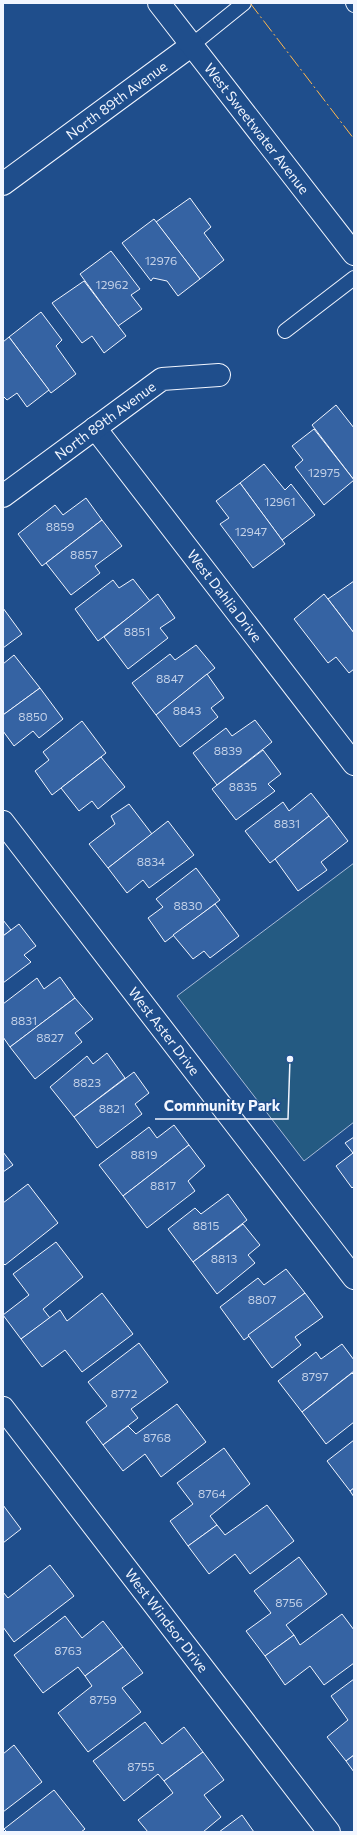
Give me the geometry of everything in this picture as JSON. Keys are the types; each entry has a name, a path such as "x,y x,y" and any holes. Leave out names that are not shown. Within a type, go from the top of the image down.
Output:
{"street":[{"name":"West Sweetwater Avenue","path":"159,3 354,254"},
{"name":"North 89th Avenue","path":"3,184 192,45"},
{"name":"North 89th Avenue","path":"3,496 162,379 219,375"},
{"name":"West Dahlia Drive","path":"95,428 354,764"},
{"name":"West Aster Drive","path":"3,822 354,1278"},
{"name":"West Windsor Drive","path":"3,1408 329,1832"}],"lane":[{"path":"192,45 244,3"},
{"path":"284,331 354,278"}],"shaded area":[{"path":"354,863 354,1122 304,1161 177,996"}],"building":[{"path":"190,198 211,227 204,233 224,260 200,279 156,222"},
{"path":"154,219 200,279 178,296 167,281 153,278 151,281 122,243"},
{"path":"111,251 140,289 131,295 142,309 118,326 80,274"},
{"path":"84,281 126,336 104,353 92,336 82,343 52,303"},
{"path":"41,312 62,340 56,346 76,374 51,393 9,337"},
{"path":"9,337 49,390 27,407 17,393 7,400 3,396 3,342"},
{"path":"336,405 354,428 354,480 312,425"},
{"path":"314,429 354,480 324,505 295,467 303,460 292,446"},
{"path":"264,464 285,490 291,484 315,515 282,540 240,483"},
{"path":"240,483 285,544 253,568 220,524 229,518 216,501"},
{"path":"86,498 102,520 42,566 18,534 55,505 63,515"},
{"path":"102,520 122,546 95,566 100,573 71,595 46,563"},
{"path":"133,579 150,601 98,641 75,609 113,580 119,588"},
{"path":"354,581 354,633 328,599"},
{"path":"158,594 175,618 160,628 168,638 128,669 104,637"},
{"path":"324,594 354,633 354,669 349,673 336,657 328,663 294,619"},
{"path":"3,608 22,634 3,648"},
{"path":"196,645 215,668 156,715 132,683 170,654 175,660"},
{"path":"14,655 40,688 3,715 3,664"},
{"path":"207,674 224,698 211,708 218,717 180,747 156,715"},
{"path":"40,688 63,719 39,738 33,731 14,746 3,731 3,715"},
{"path":"255,720 272,742 217,785 193,753 226,728 232,736"},
{"path":"82,721 106,753 52,795 35,771 49,760 43,752"},
{"path":"263,750 281,774 268,784 275,791 236,820 212,789"},
{"path":"101,757 125,787 98,809 92,801 79,811 61,788"},
{"path":"311,793 329,816 270,863 245,831 283,802 289,811"},
{"path":"129,804 152,834 108,868 89,844 115,824 111,816"},
{"path":"329,816 348,841 321,862 327,870 298,891 275,859"},
{"path":"168,821 194,855 149,888 143,880 127,893 108,868"},
{"path":"196,868 220,900 165,942 148,918 163,907 156,899"},
{"path":"215,904 239,936 210,958 204,951 193,959 173,935"},
{"path":"3,920 11,930 3,936"},
{"path":"19,924 36,946 24,955 31,962 3,983 3,936"},
{"path":"60,977 75,998 10,1047 3,1037 3,1004 37,978 44,989"},
{"path":"75,998 93,1019 75,1033 82,1042 35,1079 10,1047"},
{"path":"107,1053 125,1078 74,1117 50,1087 87,1056 93,1064"},
{"path":"134,1072 149,1093 135,1104 142,1114 97,1148 74,1117"},
{"path":"174,1125 189,1145 123,1196 99,1165 149,1127 157,1138"},
{"path":"354,1137 354,1186 352,1188 336,1166 353,1153 345,1143"},
{"path":"189,1145 205,1166 188,1181 195,1191 147,1228 123,1196"},
{"path":"3,1152 13,1165 3,1172"},
{"path":"28,1184 58,1223 5,1265 3,1263 3,1203"},
{"path":"228,1194 247,1220 193,1262 168,1229 195,1208 201,1214"},
{"path":"243,1224 260,1245 248,1255 255,1263 217,1294 193,1262"},
{"path":"56,1242 83,1277 43,1309 50,1318 21,1339 3,1315 29,1295 13,1274"},
{"path":"286,1269 305,1293 244,1340 220,1307 258,1278 264,1285"},
{"path":"102,1293 133,1334 82,1372 65,1350 42,1367 21,1339 60,1310 67,1321"},
{"path":"305,1293 323,1317 295,1337 301,1345 272,1368 248,1335"},
{"path":"139,1343 168,1382 131,1409 138,1418 103,1445 86,1422 107,1406 88,1382"},
{"path":"342,1344 354,1360 354,1371 302,1412 278,1381 316,1352 321,1359"},
{"path":"352,1373 354,1375 354,1422 326,1444 302,1412"},
{"path":"177,1404 206,1442 161,1477 145,1454 123,1471 103,1445 128,1426 136,1434"},
{"path":"354,1440 354,1488 350,1491 327,1461"},
{"path":"224,1448 250,1484 210,1516 217,1525 188,1546 170,1521 193,1504 177,1483"},
{"path":"354,1488 354,1497 350,1491"},
{"path":"3,1505 21,1529 3,1543"},
{"path":"267,1505 294,1541 250,1574 235,1554 209,1574 188,1546 217,1525 225,1535"},
{"path":"299,1557 327,1594 286,1625 294,1635 265,1656 246,1631 271,1613 254,1591"},
{"path":"50,1565 74,1596 14,1642 3,1627 3,1592 8,1598"},
{"path":"342,1614 354,1630 354,1663 324,1685 310,1666 285,1685 265,1656 294,1635 300,1645"},
{"path":"65,1616 82,1638 103,1621 123,1647 85,1676 78,1667 43,1693 14,1655"},
{"path":"123,1647 143,1673 122,1688 141,1712 88,1752 58,1713 92,1686 85,1676"},
{"path":"354,1679 354,1755 346,1761 327,1737 348,1720 331,1696"},
{"path":"145,1722 162,1744 184,1727 203,1752 164,1781 158,1774 124,1801 93,1761"},
{"path":"14,1745 42,1782 3,1812 3,1754"},
{"path":"203,1752 224,1780 204,1795 221,1817 203,1832 148,1832 138,1820 173,1793 164,1781"},
{"path":"354,1755 354,1772 346,1761"},
{"path":"54,1790 85,1829 81,1832 7,1832 4,1829"},
{"path":"242,1815 254,1832 219,1832"}],"power":[{"path":"250,3 354,139"}],"place":[{"name":"Community Park","path":"290,1059"}]}
